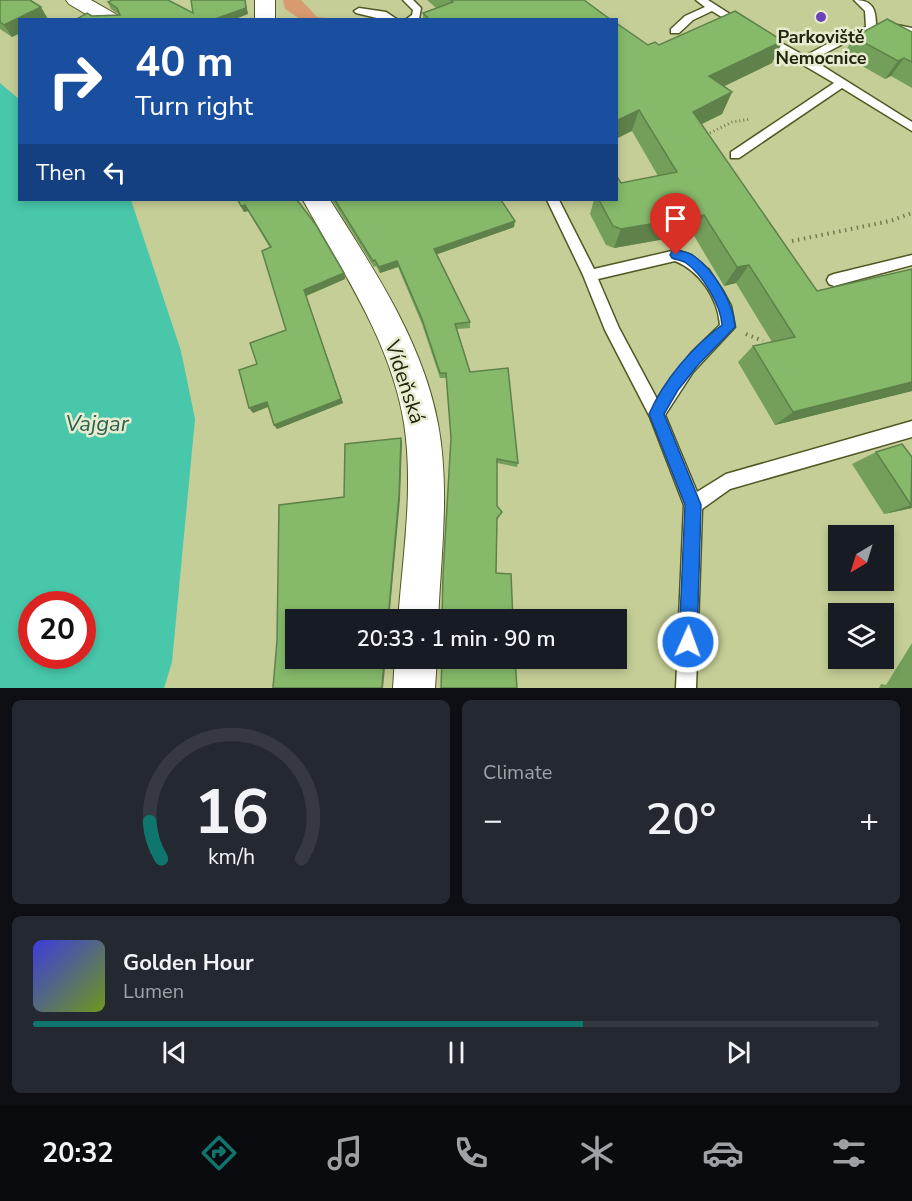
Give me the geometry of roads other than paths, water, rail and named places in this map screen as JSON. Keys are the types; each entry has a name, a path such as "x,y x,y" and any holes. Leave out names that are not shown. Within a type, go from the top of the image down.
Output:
{"street":[{"path":"76,0 108,18"},
{"path":"265,0 265,18"},
{"name":"Vídeňská","path":"317,201 372,294 408,379 421,422 425,469 419,609"},
{"path":"414,688 415,669"}],"lane":[{"path":"362,0 358,15 383,14 390,18"},
{"path":"408,0 418,10 414,18"},
{"path":"701,0 805,60 912,127"},
{"path":"859,0 868,6 872,15 871,27"},
{"path":"675,31 689,18 712,7"},
{"path":"805,60 871,27 895,26 912,31"},
{"path":"735,154 841,83"},
{"path":"553,201 590,275 612,330 657,414 693,505 686,688"},
{"path":"590,275 676,255 689,258 706,275 728,314 728,327 693,360 673,386 657,414"},
{"path":"834,280 912,260"},
{"path":"693,505 726,482 912,429"}],"water":[{"name":"Vajgar","path":"0,83 18,98 18,201 131,201 181,351 195,419 172,662 164,688 0,688"}],"place":[{"name":"Parkoviště Nemocnice","path":"821,17"}]}
